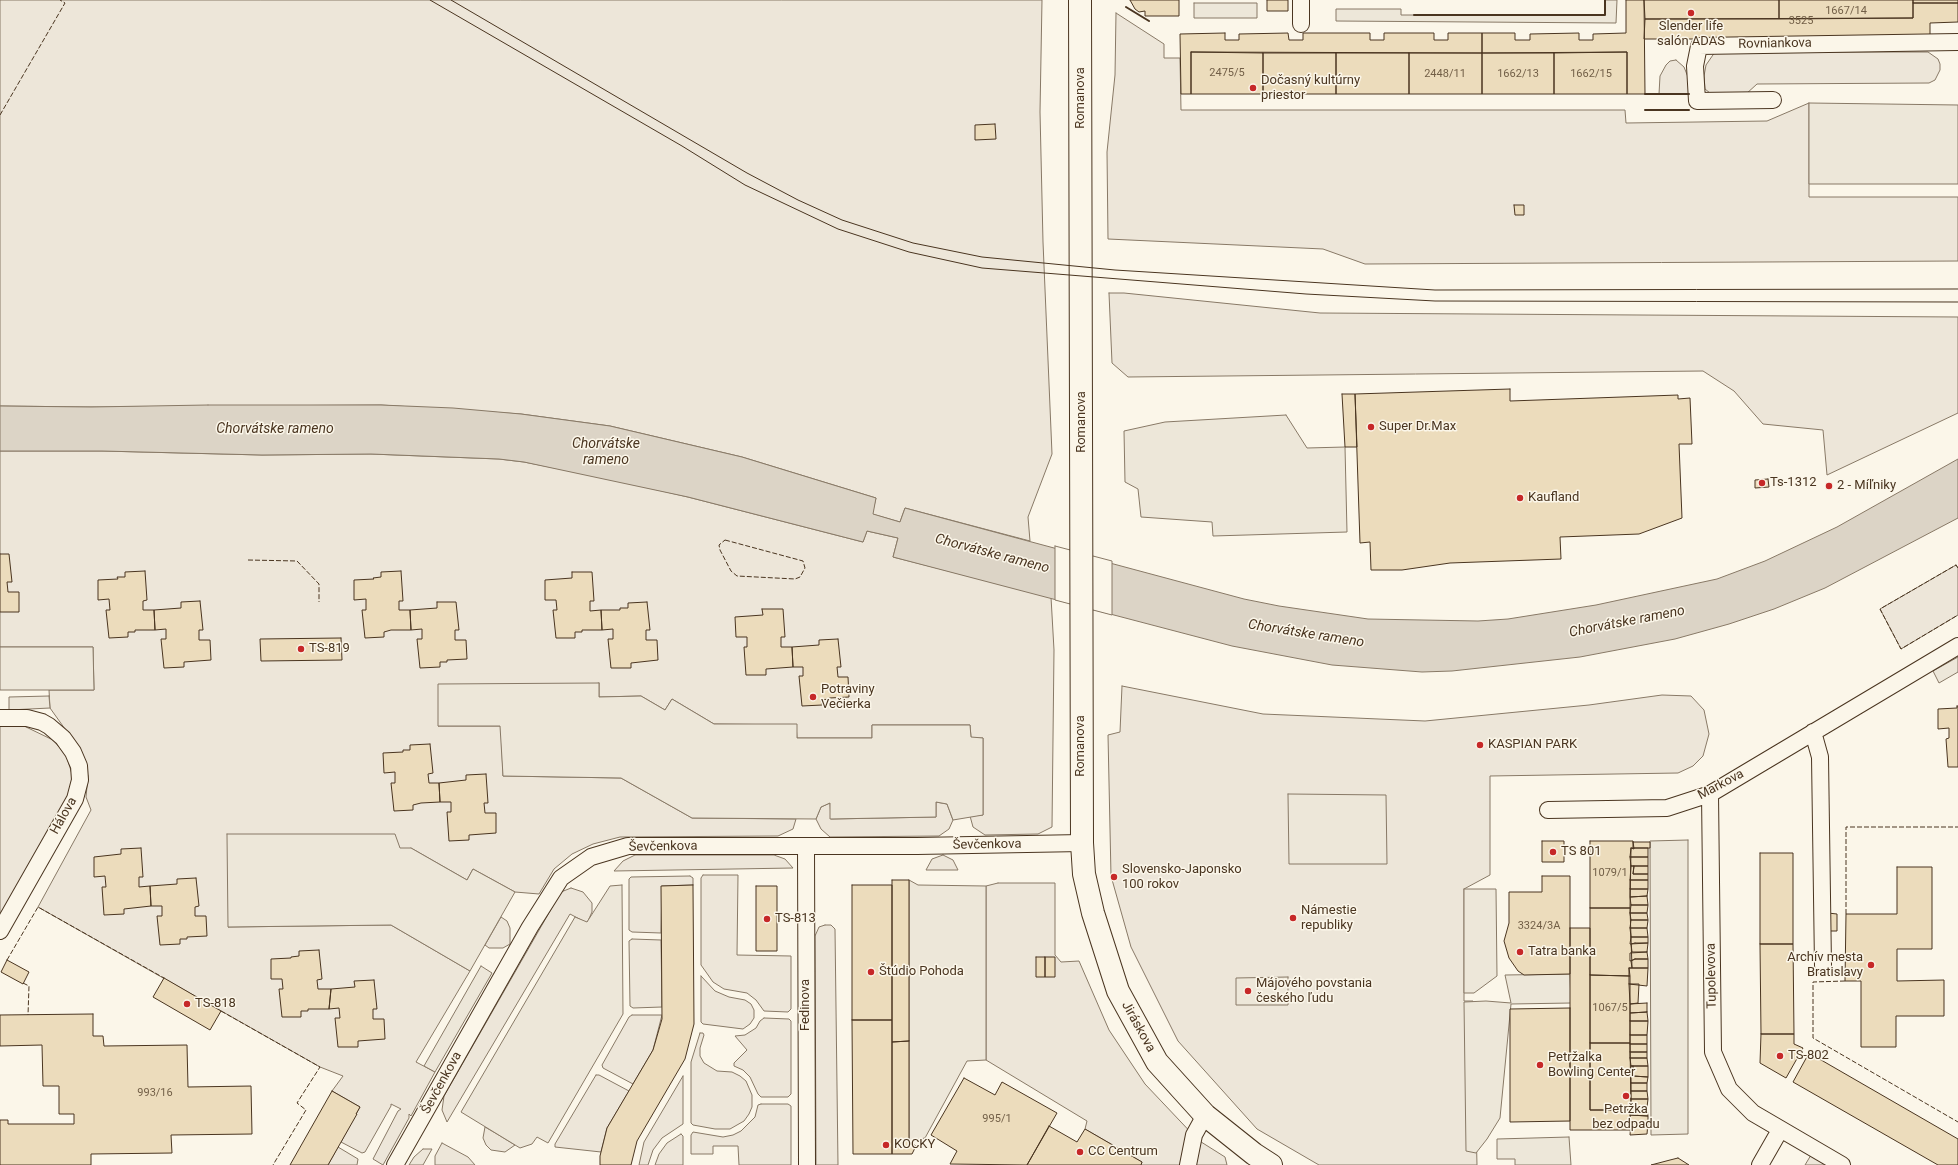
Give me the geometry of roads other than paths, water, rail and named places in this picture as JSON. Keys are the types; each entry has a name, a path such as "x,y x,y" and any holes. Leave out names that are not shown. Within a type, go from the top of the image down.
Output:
{"street":[{"name":"Romanova","path":"1080,0 1082,843"},
{"path":"1301,0 1301,24"},
{"name":"Rovniankova","path":"1773,100 1697,101 1694,66 1699,46 1958,42"},
{"name":"Markova","path":"1548,810 1667,808 1710,794 1958,646"},
{"name":"Hálova","path":"0,718 27,718 42,722 63,738 76,759 80,780 75,799 0,931"},
{"path":"1813,732 1820,757 1823,966"},
{"name":"Tupolevova","path":"1710,794 1713,1052 1728,1089 1753,1113 1842,1165"},
{"name":"Ševčenkova","path":"395,1165 518,948 561,878 591,857 628,846 1082,843"},
{"name":"Jiráskova","path":"1082,843 1084,874 1093,913 1118,991 1157,1062 1205,1115 1254,1154 1271,1165"},
{"name":"Fedinova","path":"806,846 807,1165"},
{"path":"1188,1165 1194,1135 1205,1115"},
{"path":"1760,1165 1780,1130"}],"water":[{"name":"Chorvátske rameno","path":"381,405 453,408 521,414 610,426 742,457 876,498 873,514 900,522 905,508 1244,599 1279,606 1368,619 1478,621 1508,619 1596,605 1717,579 1765,561 1837,527 1958,459 1958,518 1825,588 1774,609 1729,624 1675,639 1580,657 1452,671 1422,672 1332,665 1232,646 893,557 898,538 867,531 863,542 688,497 524,462 499,459 371,454 262,455 102,451 0,451 0,406 91,407"}],"tram line":[{"path":"430,0 682,146 745,185 838,229 909,252 982,268 1306,294 1435,301 1958,302"},
{"path":"451,0 747,173 798,200 842,220 913,243 982,257 1115,270 1435,290 1958,289"}],"place":[{"name":"Slender life salón ADAS","path":"1691,13"},
{"name":"Dočasný kultúrny priestor","path":"1253,88"},
{"name":"Super Dr.Max","path":"1371,427"},
{"name":"Ts-1312","path":"1762,483"},
{"name":"2 - Míľniky","path":"1829,486"},
{"name":"Kaufland","path":"1520,498"},
{"name":"TS-819","path":"301,649"},
{"name":"Potraviny Večierka","path":"813,697"},
{"name":"KASPIAN PARK","path":"1480,745"},
{"name":"TS 801","path":"1553,852"},
{"name":"Slovensko-Japonsko 100 rokov","path":"1114,877"},
{"name":"Námestie republiky","path":"1293,918"},
{"name":"TS-813","path":"767,919"},
{"name":"Tatra banka","path":"1520,952"},
{"name":"Archív mesta Bratislavy","path":"1871,965"},
{"name":"Štúdio Pohoda","path":"871,972"},
{"name":"Májového povstania českého ľudu","path":"1248,991"},
{"name":"TS-818","path":"187,1004"},
{"name":"TS-802","path":"1780,1056"},
{"name":"Petržalka Bowling Center","path":"1540,1065"},
{"name":"Petržka bez odpadu","path":"1626,1096"},
{"name":"KOCKY","path":"886,1145"},
{"name":"CC Centrum","path":"1080,1152"}]}
